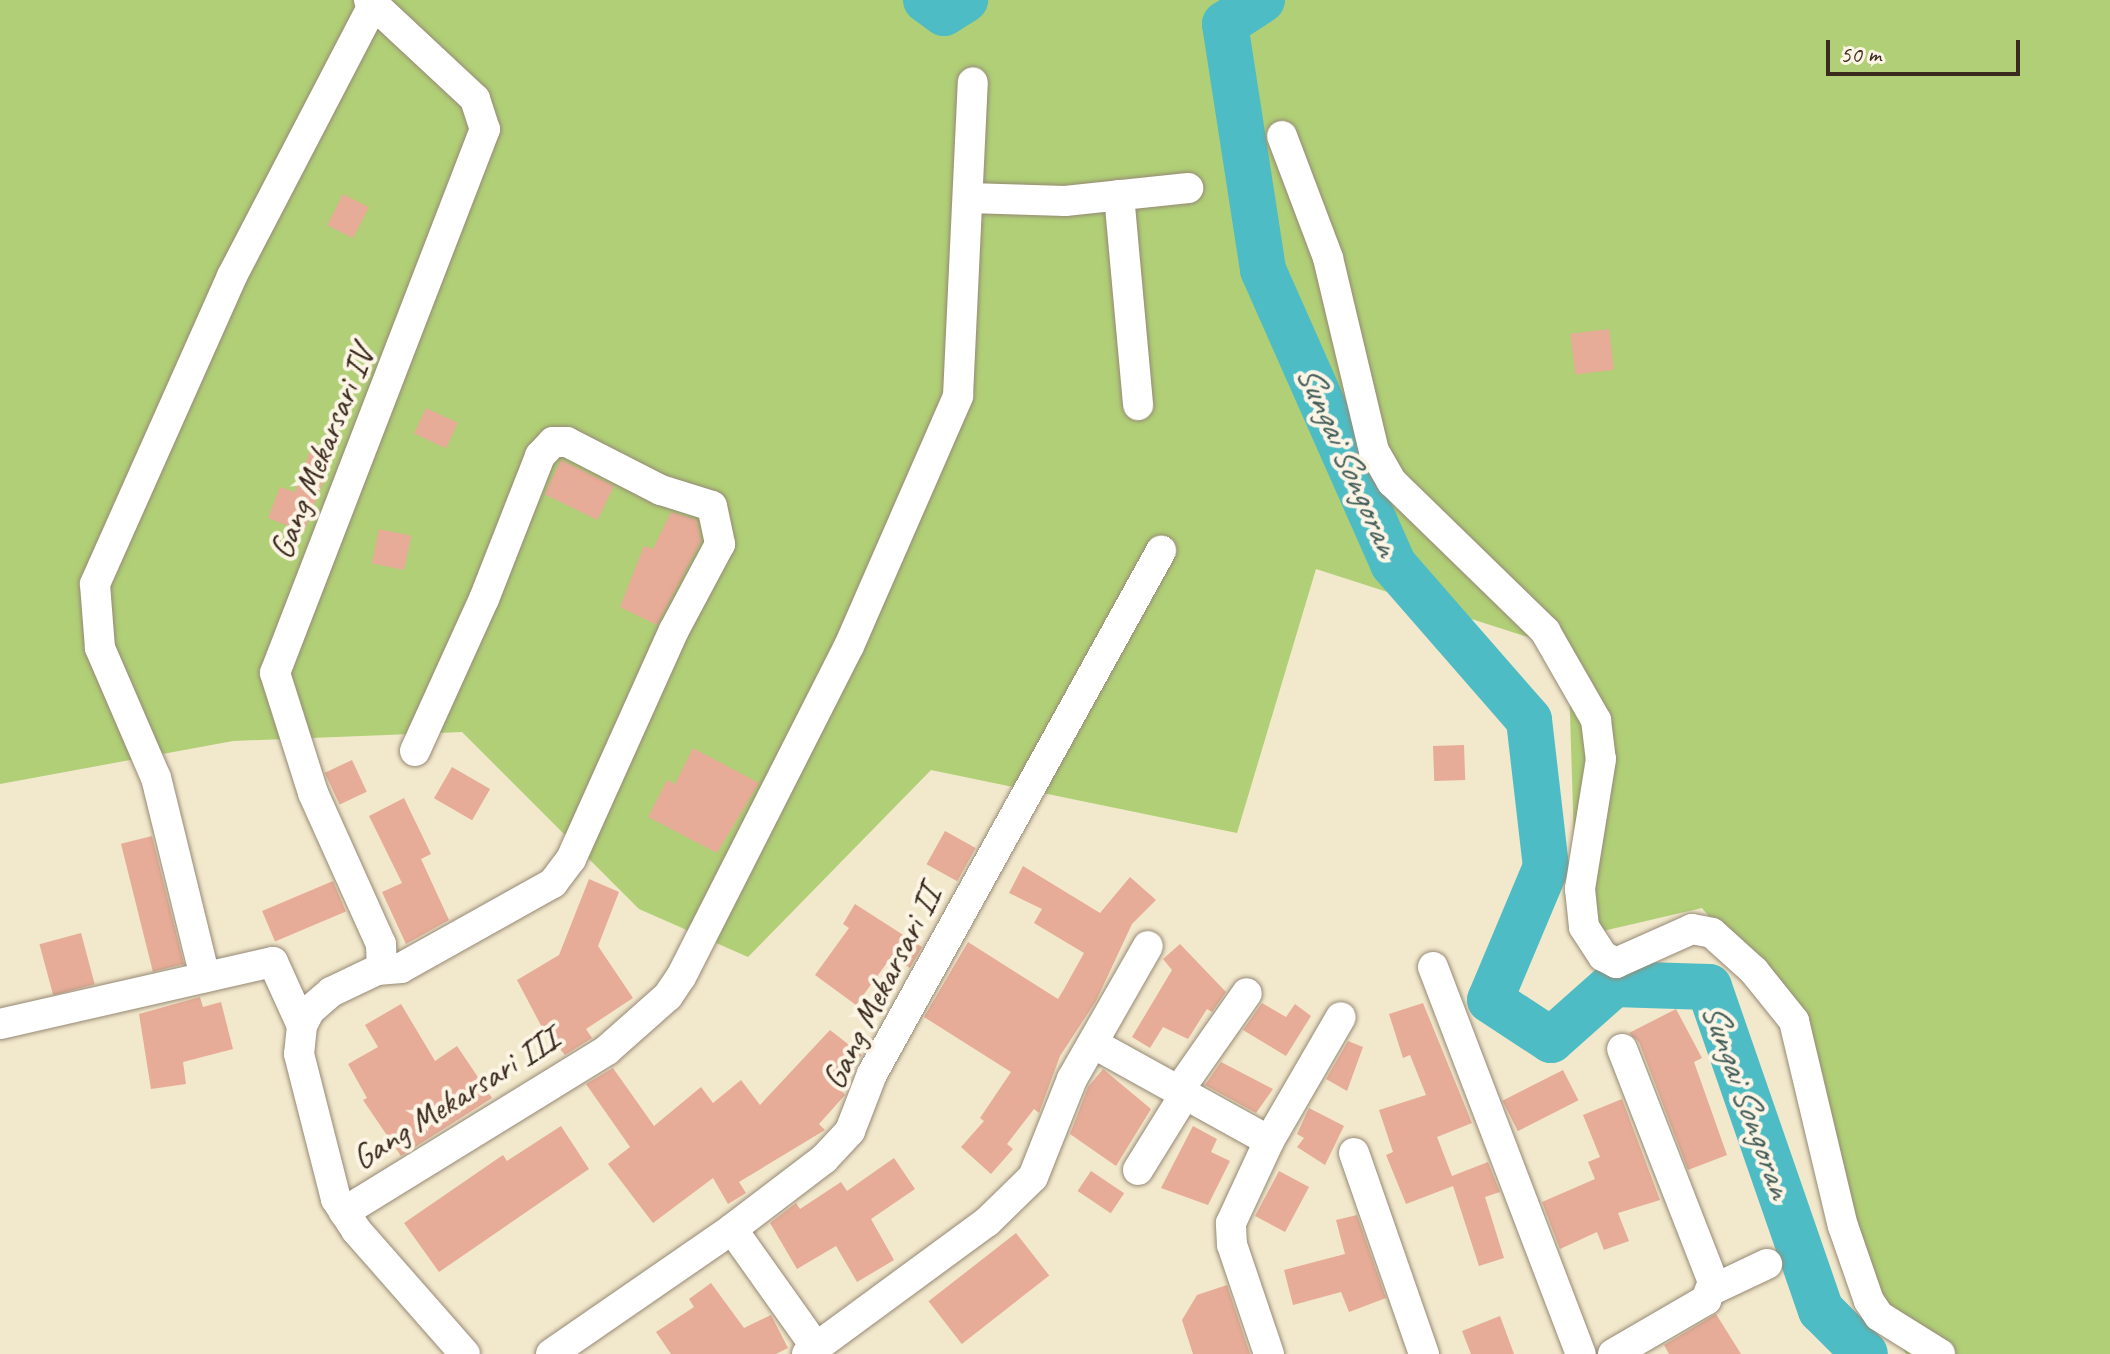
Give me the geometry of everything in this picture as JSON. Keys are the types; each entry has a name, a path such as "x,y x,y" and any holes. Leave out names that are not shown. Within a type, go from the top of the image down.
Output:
{"street":[{"name":"Gang Mekarsari IV","path":"371,3 475,99 485,129 434,273 275,673 306,774 381,944 382,969"},
{"path":"205,977 156,778 100,648 95,584 232,276 371,3"},
{"name":"Gang Mekarsari III","path":"344,1212 607,1050 668,996 681,977 849,646 945,435 958,396 973,82"},
{"path":"1282,136 1328,258 1374,451 1392,482 1545,631 1596,720 1601,759 1580,889 1584,927 1603,956 1616,963 1692,929 1712,933 1754,971 1794,1021 1843,1226 1869,1301 1879,1316 1940,1354"},
{"path":"969,198 1065,201 1188,188"},
{"path":"1119,195 1138,405"},
{"path":"300,1040 323,997 382,969 401,968 553,883 571,859 674,630 720,544 717,513 712,506 661,490 567,442 553,442 540,456 484,599 415,751"},
{"name":"Gang Mekarsari II","path":"551,1354 732,1229 824,1159 850,1131 872,1074 1161,551"},
{"path":"732,1229 812,1350 987,1222 1033,1177 1072,1079 1096,1045 1148,946"},
{"path":"0,1024 273,962 300,1040 329,1185 344,1212 465,1354"},
{"path":"1433,967 1581,1354"},
{"path":"1138,1170 1182,1092 1247,993"},
{"path":"1269,1354 1232,1245 1231,1223 1269,1141 1341,1017"},
{"path":"1096,1045 1269,1141"},
{"path":"1622,1049 1709,1272 1712,1290"},
{"path":"1354,1153 1424,1354"},
{"path":"1613,1354 1706,1300 1712,1290 1767,1264"}],"green space":[{"path":"0,0 2110,0 2110,1354 1906,1354 1863,1283 1782,1007 1702,908 1577,937 1568,650 1316,569 1237,833 931,770 748,957 639,909 462,732 233,741 0,784"}],"building":[{"path":"343,194 369,207 353,238 327,225"},
{"path":"1609,329 1614,370 1575,374 1570,334"},
{"path":"426,408 458,423 446,448 414,433"},
{"path":"310,451 332,459 304,532 268,518 280,487 295,492"},
{"path":"561,460 614,486 597,520 544,494"},
{"path":"671,512 697,520 701,541 657,625 620,607 644,546 653,549"},
{"path":"379,529 411,536 404,570 372,563"},
{"path":"1464,745 1465,780 1434,781 1433,746"},
{"path":"693,748 759,783 717,853 648,817 667,780 675,784"},
{"path":"352,760 367,792 340,804 325,773"},
{"path":"452,767 490,789 472,820 434,798"},
{"path":"404,798 431,854 421,859 449,920 406,944 382,892 402,883 369,816"},
{"path":"945,831 976,848 957,881 927,864"},
{"path":"152,836 184,964 153,972 121,844"},
{"path":"1023,866 1100,913 1130,877 1156,900 1132,924 1096,1001 1060,1056 1039,1113 1034,1109 1007,1144 1013,1149 991,1174 961,1147 984,1121 980,1118 1011,1072 924,1017 968,942 1058,999 1084,953 1034,923 1042,909 1009,893"},
{"path":"589,879 619,892 598,946 633,998 586,1029 592,1038 565,1055 560,1049 555,1052 517,980 559,955"},
{"path":"333,881 346,911 275,941 262,911"},
{"path":"855,904 922,947 910,968 892,956 856,1005 815,975 849,928 843,924"},
{"path":"81,933 95,984 53,995 39,944"},
{"path":"1180,944 1226,992 1212,1012 1207,1009 1188,1039 1163,1027 1150,1048 1132,1037 1172,970 1163,959"},
{"path":"200,997 203,1007 221,1002 233,1049 183,1062 186,1084 151,1089 139,1014"},
{"path":"1262,1003 1286,1017 1295,1004 1311,1016 1286,1056 1243,1030"},
{"path":"1423,1003 1472,1123 1437,1137 1452,1176 1488,1162 1500,1192 1485,1197 1504,1258 1479,1266 1453,1186 1406,1204 1386,1155 1393,1152 1379,1110 1426,1095 1410,1055 1403,1058 1389,1014"},
{"path":"401,1004 435,1061 457,1046 492,1098 401,1156 363,1100 367,1098 348,1064 378,1047 365,1025"},
{"path":"1676,1009 1702,1058 1694,1062 1727,1155 1688,1170 1639,1042 1629,1033"},
{"path":"830,1030 862,1055 838,1086 845,1095 819,1124 825,1130 739,1182 746,1193 728,1204 713,1178 653,1223 608,1164 630,1147 586,1084 613,1068 654,1126 701,1087 713,1103 741,1080 760,1105"},
{"path":"1348,1041 1363,1047 1347,1091 1326,1079"},
{"path":"1221,1062 1273,1089 1256,1113 1205,1085"},
{"path":"1103,1069 1151,1109 1116,1166 1070,1134 1088,1087"},
{"path":"1563,1070 1578,1100 1518,1131 1502,1101"},
{"path":"1622,1099 1660,1200 1618,1213 1629,1241 1604,1250 1597,1232 1560,1249 1542,1202 1595,1179 1588,1162 1600,1157 1583,1115"},
{"path":"1309,1108 1344,1126 1325,1165 1297,1147 1304,1138 1297,1134"},
{"path":"561,1126 589,1169 439,1272 404,1223 503,1155 507,1161"},
{"path":"1193,1126 1217,1139 1211,1152 1230,1161 1208,1205 1161,1188"},
{"path":"894,1158 915,1189 871,1219 894,1260 857,1282 836,1246 797,1269 770,1223 796,1203 800,1209 841,1182 847,1191"},
{"path":"1091,1171 1124,1193 1111,1213 1078,1191"},
{"path":"1279,1171 1309,1187 1285,1232 1255,1216"},
{"path":"1357,1215 1386,1298 1349,1312 1341,1292 1293,1305 1284,1270 1345,1254 1336,1220"},
{"path":"1016,1233 1049,1276 962,1344 929,1301"},
{"path":"711,1283 744,1328 771,1315 788,1348 776,1354 671,1354 656,1332 694,1307 689,1299"},
{"path":"1227,1285 1250,1354 1193,1354 1182,1320 1197,1295"},
{"path":"1716,1314 1741,1354 1669,1354 1664,1345"},
{"path":"1500,1316 1514,1354 1471,1354 1462,1331"}],"waterway":[{"name":"Sungai Songoran","path":"926,0 944,13 965,0"},
{"name":"Sungai Songoran","path":"1262,0 1225,24 1263,270 1393,564 1529,720 1546,867 1490,1000 1551,1040 1614,984 1709,987 1821,1310 1865,1354"}]}
